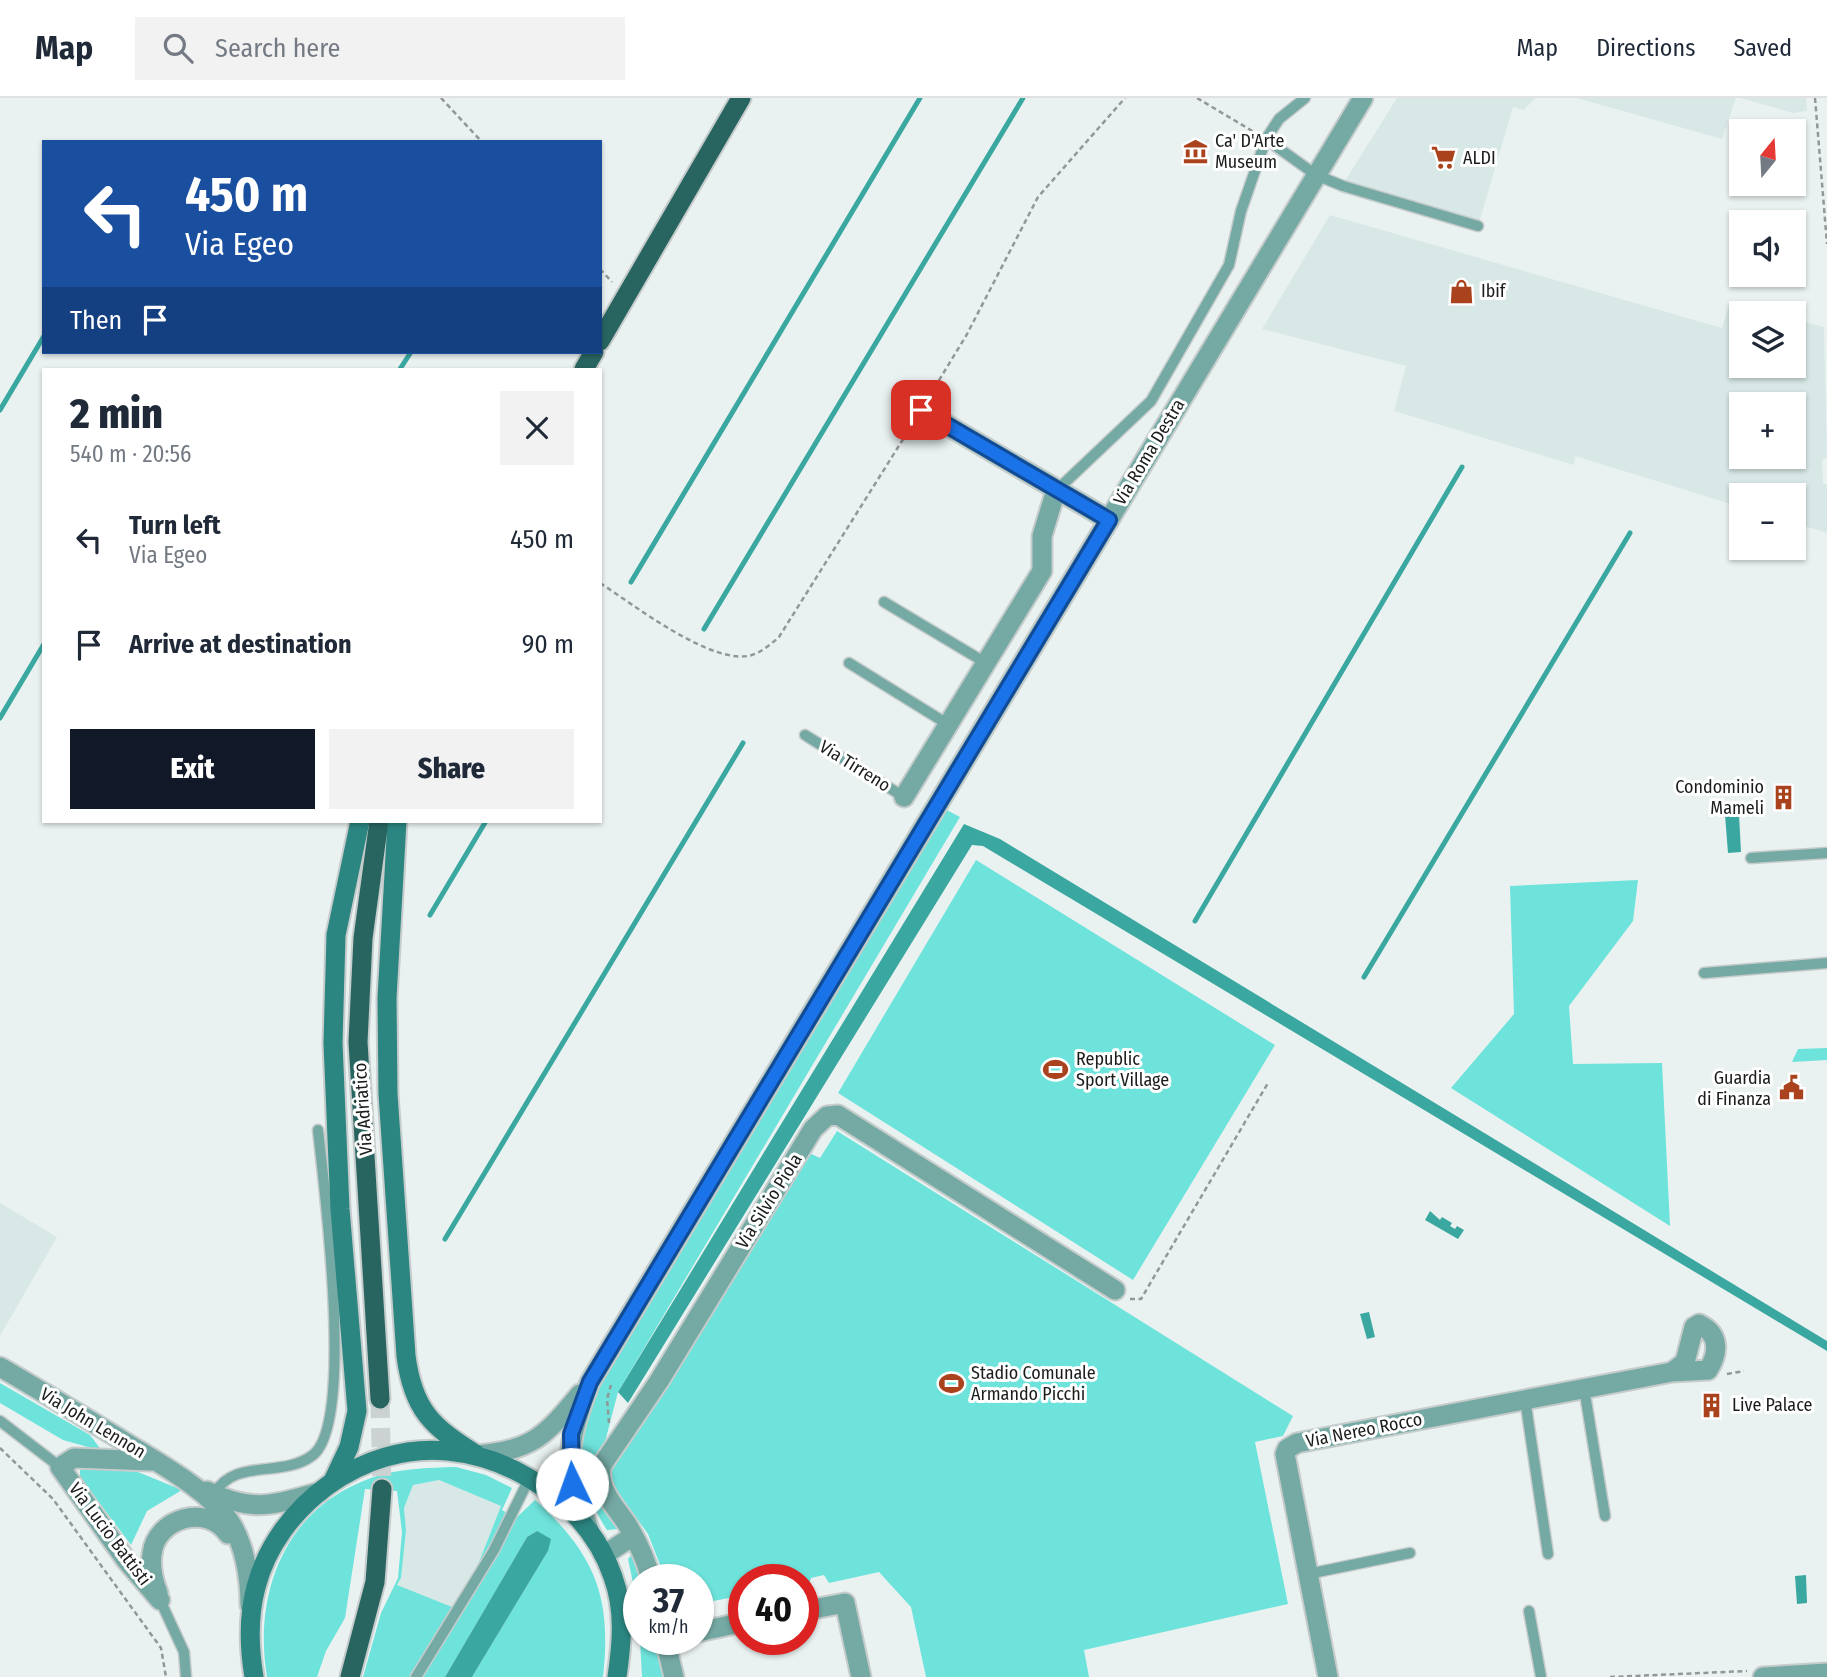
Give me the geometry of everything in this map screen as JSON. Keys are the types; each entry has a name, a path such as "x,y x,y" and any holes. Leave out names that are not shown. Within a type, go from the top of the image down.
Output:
{"main road":[{"path":"602,338 741,98"},
{"path":"327,1487 349,1447 357,1411 340,1209 333,1043 337,934 360,823"},
{"name":"Via Adriatico","path":"379,823 363,938 358,1042 380,1399"},
{"path":"397,823 387,1012 388,1094 409,1381 425,1415 437,1429 477,1455 529,1479 557,1497 592,1536 604,1555 619,1600 625,1677"},
{"path":"254,1677 250,1616 260,1574 279,1534 298,1511 327,1487 362,1465 391,1456 446,1451 477,1455"},
{"path":"350,1677 375,1582 382,1489"},
{"path":"617,1677 622,1646"}],"street":[{"name":"Via Roma Destra","path":"477,1455 506,1453 541,1438 590,1382 1363,98"},
{"path":"921,410 1109,520"},
{"name":"Via Tirreno","path":"904,797 1042,571 1042,536 1056,490"},
{"name":"Via Silvio Piola","path":"644,1564 632,1536 600,1479 602,1465 659,1381 813,1129 827,1116 838,1115 1115,1290"},
{"name":"Via John Lennon","path":"0,1367 186,1481 229,1520 237,1534 250,1589 250,1616"},
{"name":"Via Nereo Rocco","path":"1328,1677 1285,1454 1287,1449 1297,1443 1672,1372"},
{"name":"Via Roma Destra","path":"590,1382 571,1434 570,1458 572,1484 592,1536"},
{"name":"Via Lucio Battisti","path":"156,1461 74,1458 60,1467 126,1560 160,1600"},
{"name":"Via John Lennon","path":"186,1481 249,1507 275,1504 327,1487"},
{"name":"Via Lucio Battisti","path":"160,1600 151,1569 152,1553 158,1536 172,1524 194,1517 212,1519 225,1529 242,1557"},
{"path":"604,1555 632,1536"},
{"path":"819,1608 845,1603 861,1677"},
{"path":"669,1655 674,1677"},
{"path":"1755,1674 1827,1673"}],"lane":[{"path":"1056,490 1151,401 1229,265 1241,211 1266,139 1279,119 1305,98"},
{"path":"1266,139 1316,175 1343,186 1478,226"},
{"path":"884,602 986,663"},
{"path":"849,663 949,725"},
{"name":"Via Tirreno","path":"805,735 904,797"},
{"path":"1751,858 1827,853"},
{"path":"1704,973 1827,963"},
{"path":"214,1494 225,1479 235,1475 297,1464 315,1454 327,1431 334,1363 332,1260 318,1130"},
{"path":"1584,1388 1605,1516"},
{"path":"1525,1398 1548,1554"},
{"name":"Via Lucio Battisti","path":"0,1421 60,1467"},
{"path":"416,1677 494,1550 529,1479"},
{"path":"1308,1574 1410,1553"},
{"name":"Via Lucio Battisti","path":"160,1600 184,1652 186,1677"},
{"path":"1529,1611 1541,1677"}],"path":[{"path":"441,98 480,140"},
{"path":"602,584 697,646 750,656 779,637 966,336 1038,197 1125,98"},
{"path":"1197,98 1266,139"},
{"path":"1815,98 1827,244"},
{"path":"1115,1290 1133,1300 1141,1299 1268,1083"},
{"path":"1717,1376 1744,1371"},
{"path":"614,1377 607,1399 614,1444"},
{"path":"0,1448 53,1499 93,1553 161,1648 166,1677"},
{"path":"1610,1677 1755,1674"}],"shaded area":[{"path":"1397,98 1535,98 1524,110 1513,107 1477,230 1338,192"},
{"path":"1577,98 1736,98 1722,139"},
{"path":"1740,98 1806,98 1807,111 1793,113"},
{"path":"1330,215 1722,328 1729,305 1729,378 1806,378 1806,322 1824,327 1827,457 1822,460 1823,483 1827,485 1827,533 1806,527 1806,483 1729,483 1729,503 1575,456 1574,465 1394,411 1406,366 1262,329"},
{"path":"941,807 960,817 618,1392 605,1442 596,1457 596,1476 618,1529 607,1530 583,1478 580,1455 582,1434 597,1390 623,1340"},
{"path":"1739,814 1741,852 1728,853 1725,815"},
{"path":"964,824 1000,839 1827,1341 1827,1351 983,846 972,845 628,1403 618,1392"},
{"name":"Republic Sport Village","path":"976,860 1275,1045 1133,1280 838,1093"},
{"path":"1638,880 1633,921 1569,1006 1573,1064 1662,1063 1670,1226 1451,1088 1514,1014 1510,886"},
{"path":"1827,1048 1827,1060 1792,1062 1798,1049"},
{"name":"Stadio Comunale Armando Picchi","path":"837,1131 1293,1416 1283,1436 1255,1442 1288,1604 1084,1650 1089,1677 926,1677 911,1607 879,1572 829,1583 824,1575 819,1576 819,1564 728,1564 728,1598 714,1601 714,1564 660,1564 648,1534 605,1474 805,1151 820,1158"},
{"path":"0,1203 57,1237 0,1336"},
{"path":"1430,1211 1440,1220 1442,1217 1452,1223 1450,1226 1455,1229 1457,1226 1464,1230 1458,1239 1425,1220"},
{"path":"1369,1312 1375,1337 1367,1339 1360,1314"},
{"path":"0,1383 90,1435 102,1451 63,1440 0,1403"},
{"path":"456,1467 486,1475 512,1488 502,1510 516,1518 535,1500 572,1539 595,1579 601,1600 605,1623 603,1677 472,1677 548,1551 537,1531 527,1537 445,1677 363,1677 381,1613 398,1578 402,1532 397,1491 365,1489 345,1618 326,1651 317,1677 267,1677 265,1615 271,1585 282,1557 297,1532 316,1510 341,1492 371,1478 402,1470","holes":["439,1480 501,1506 472,1580 452,1607 397,1585 401,1578 406,1530 404,1508 413,1485"]},
{"path":"91,1468 138,1472 182,1490 147,1511 131,1545 80,1477 80,1470"},
{"path":"439,1480 501,1506 472,1580 452,1607 397,1586 401,1578 406,1530 404,1508 413,1485"},
{"path":"537,1531 551,1539 548,1551 472,1677 445,1677 527,1537"},
{"path":"634,1552 639,1564 629,1564 628,1559"},
{"path":"1806,1575 1807,1603 1797,1604 1795,1576"},
{"path":"641,1655 658,1655 665,1677 642,1677"}],"waterway":[{"path":"631,582 920,98"},
{"path":"704,629 1023,98"},
{"path":"0,410 42,339"},
{"path":"401,368 410,354"},
{"path":"1195,921 1462,467"},
{"path":"1364,977 1630,533"},
{"path":"0,718 42,647"},
{"path":"445,1239 743,743"},
{"path":"430,915 485,823"}],"tunnel":[{"path":"380,1399 382,1489"}],"place":[{"name":"Ca' D'Arte Museum","path":"1195,151"},
{"name":"ALDI","path":"1443,158"},
{"name":"Ibif","path":"1461,291"},
{"name":"Condominio Mameli","path":"1784,797"},
{"name":"Republic Sport Village","path":"1056,1069"},
{"name":"Guardia di Finanza","path":"1791,1088"},
{"name":"Stadio Comunale Armando Picchi","path":"951,1383"},
{"name":"Live Palace","path":"1712,1405"}],"route":[{"path":"572,1484 571,1434 590,1382 1109,520 921,410"}]}
